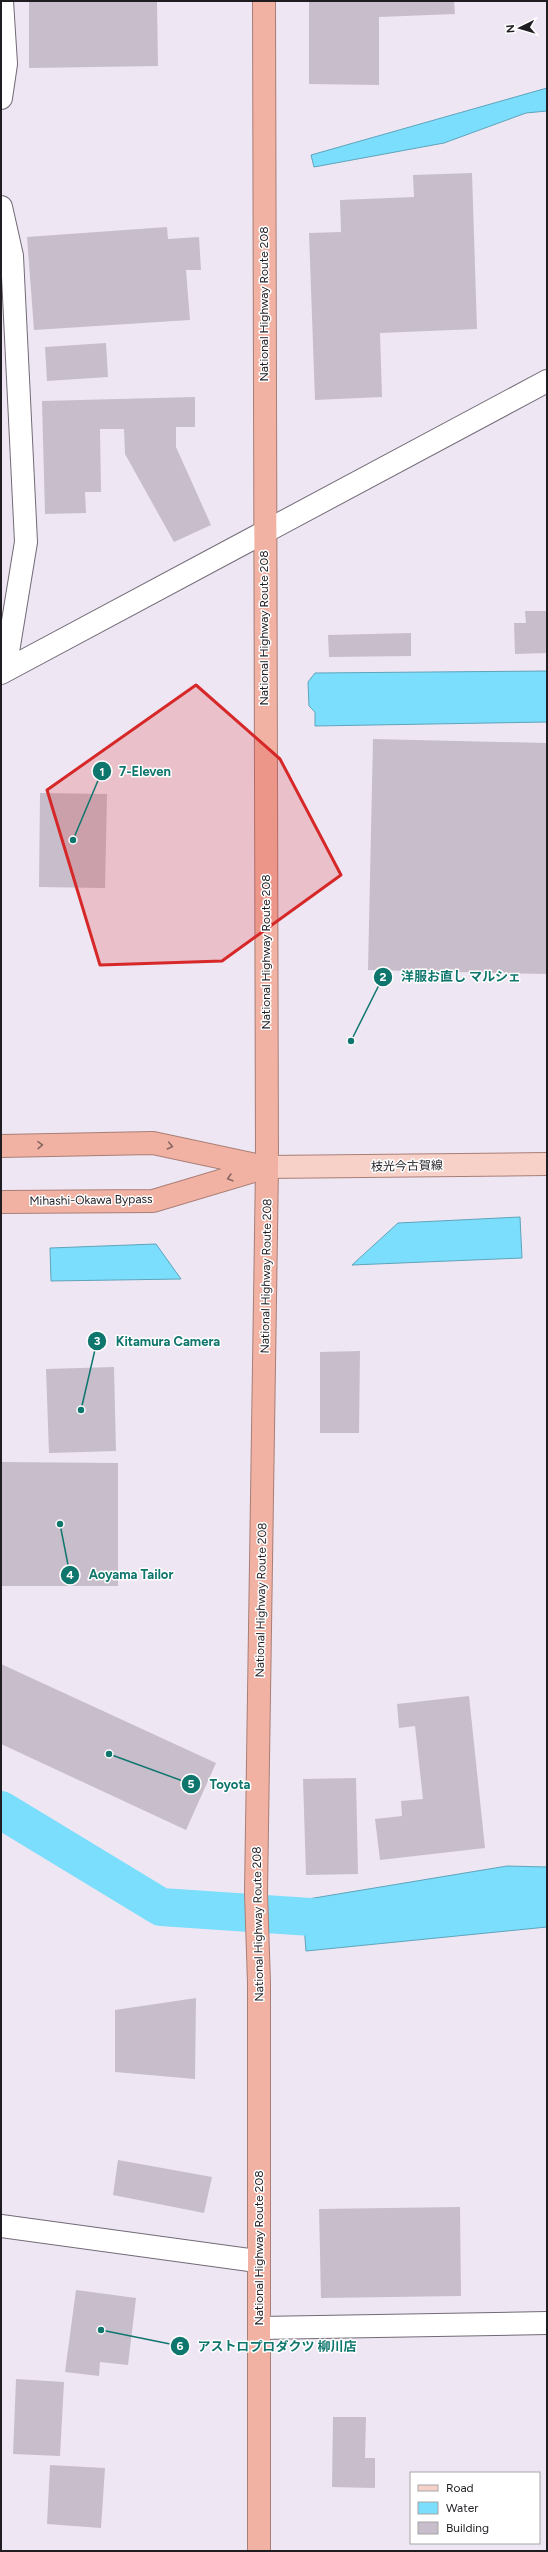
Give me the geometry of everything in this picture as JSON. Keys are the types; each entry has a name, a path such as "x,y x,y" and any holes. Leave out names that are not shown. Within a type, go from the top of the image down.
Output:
{"highway":[{"name":"National Highway Route 208","path":"259,2551 260,2328 257,2261 260,1983 256,1893 267,1167 264,532 264,1"},
{"path":"1,1146 154,1142 267,1167"},
{"name":"Mihashi-Okawa Bypass","path":"1,1202 153,1201 267,1167"}],"main road":[{"name":"枝光今古賀線","path":"267,1167 547,1164"}],"street":[{"path":"1,98 6,64 2,1"},
{"path":"1,207 12,256 26,542 3,671"},
{"path":"3,671 547,381"},
{"path":"4,2227 257,2261"},
{"path":"260,2328 547,2323"}],"highlighted area":[{"path":"196,685 280,759 341,875 222,961 100,965 47,790"}],"water":[{"path":"547,88 547,111 526,113 444,143 314,167 311,155"},
{"path":"547,671 547,722 315,726 315,712 309,706 308,682 315,673"},
{"path":"520,1217 522,1258 352,1265 398,1223"},
{"path":"156,1244 181,1279 51,1281 50,1248"},
{"path":"507,1866 547,1867 547,1927 306,1951 302,1900"}],"building":[{"path":"29,1 157,1 158,66 29,68"},
{"path":"309,1 454,1 455,14 379,17 379,85 309,84"},
{"path":"472,173 477,329 380,333 382,397 315,400 309,233 341,232 340,200 414,197 413,175"},
{"path":"167,227 168,239 199,237 201,270 186,270 190,320 34,330 27,237"},
{"path":"106,343 108,377 47,381 45,347"},
{"path":"195,397 195,427 176,427 176,447 211,525 174,542 125,454 124,429 100,429 101,492 85,492 86,513 45,514 42,401"},
{"path":"525,611 547,611 547,653 515,654 514,623 526,623"},
{"path":"411,633 411,656 329,657 328,635"},
{"path":"373,739 547,743 547,974 368,970"},
{"path":"40,793 107,794 105,888 39,887"},
{"path":"360,1351 359,1433 320,1433 320,1352"},
{"path":"114,1367 116,1451 49,1453 46,1369"},
{"path":"1,1462 118,1463 118,1586 1,1586"},
{"path":"1,1664 216,1763 186,1830 1,1744"},
{"path":"469,1696 485,1848 380,1860 375,1819 402,1816 401,1801 423,1799 415,1726 399,1728 397,1704"},
{"path":"356,1778 358,1874 306,1875 303,1779"},
{"path":"196,1998 195,2079 115,2072 115,2010"},
{"path":"118,2160 212,2177 204,2213 113,2195"},
{"path":"460,2207 461,2296 321,2298 319,2209"},
{"path":"76,2290 136,2298 128,2365 100,2362 99,2376 65,2372"},
{"path":"16,2379 64,2382 60,2456 13,2454"},
{"path":"333,2417 366,2417 365,2458 375,2458 375,2488 332,2487"},
{"path":"50,2465 105,2468 101,2528 47,2524"}],"waterway":[{"path":"1,1810 161,1907 356,1920"}],"place":[{"name":"7-Eleven","path":"73,840"},
{"name":"洋服お直し マルシェ","path":"351,1041"},
{"name":"Kitamura Camera","path":"81,1410"},
{"name":"Aoyama Tailor","path":"60,1524"},
{"name":"Toyota","path":"109,1754"},
{"name":"アストロプロダクツ 柳川店","path":"101,2330"}]}
